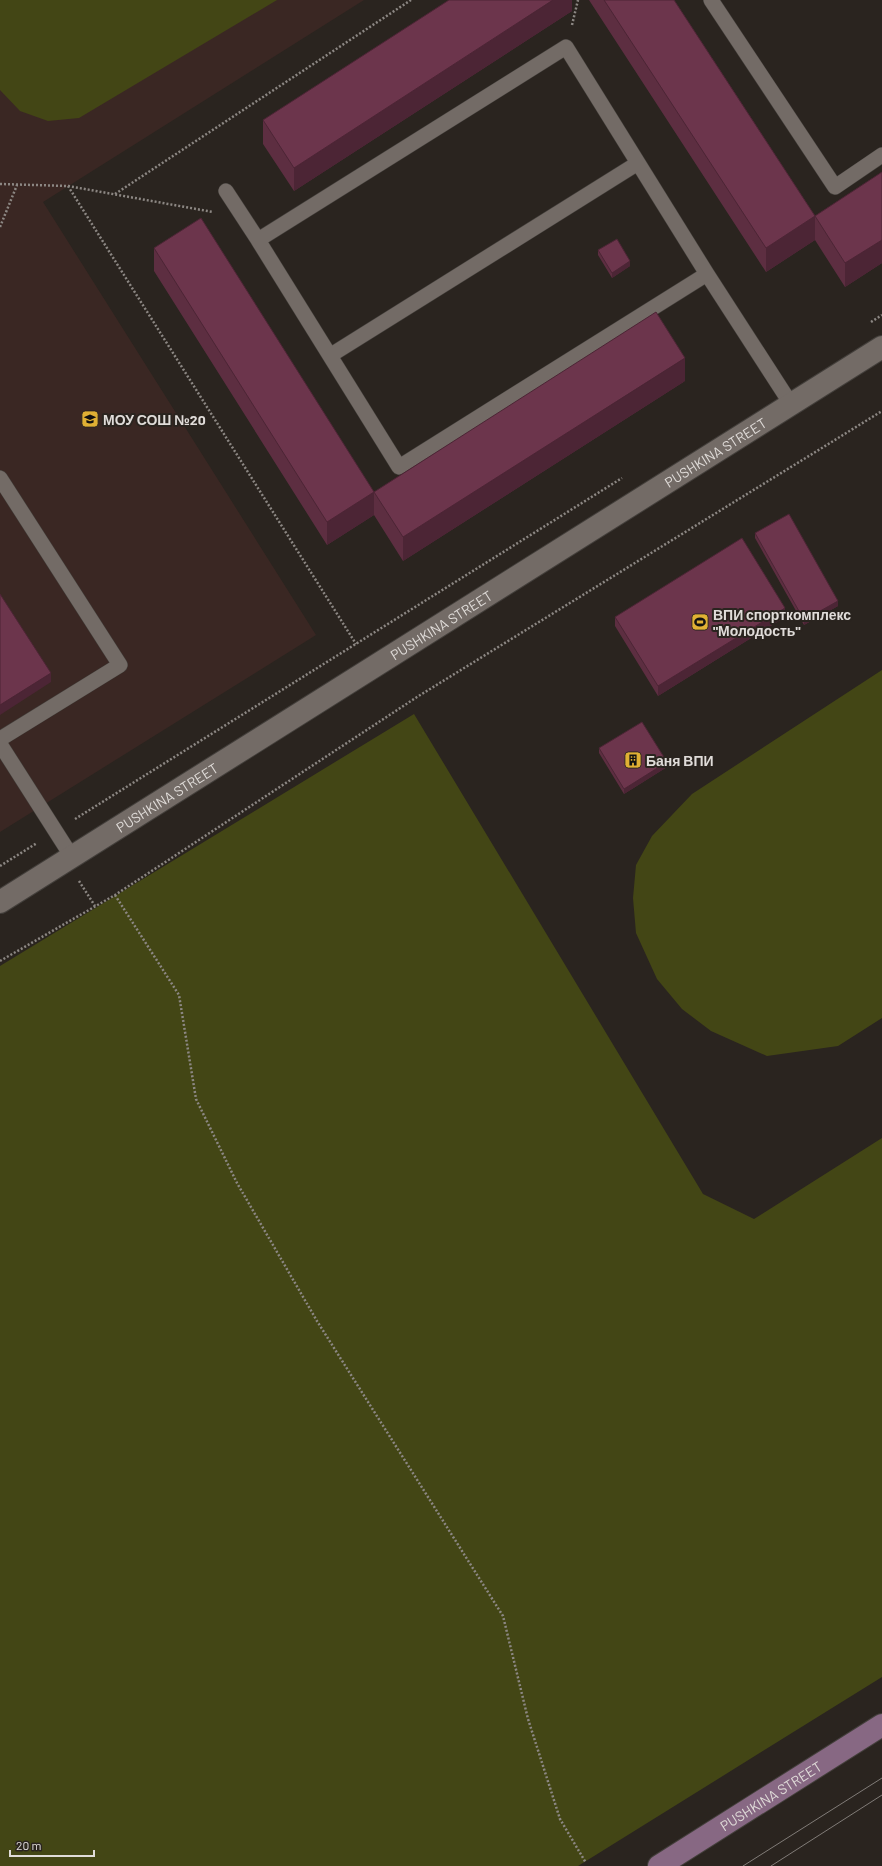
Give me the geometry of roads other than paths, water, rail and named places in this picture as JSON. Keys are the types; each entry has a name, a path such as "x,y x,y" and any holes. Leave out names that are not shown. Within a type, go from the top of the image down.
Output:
{"street":[{"name":"PUSHKINA STREET","path":"0,902 74,867 791,404 882,347"},
{"name":"PUSHKINA STREET","path":"660,1866 882,1725"}],"lane":[{"path":"711,0 835,187 882,155"},
{"path":"258,240 566,47 707,274 791,404"},
{"path":"331,355 638,163"},
{"path":"226,191 331,355 399,467 707,274"},
{"path":"0,478 120,665 0,739"},
{"path":"0,744 55,832 74,867"}],"tram line":[{"path":"743,1866 882,1778"},
{"path":"771,1866 882,1795"}],"place":[{"name":"МОУ СОШ №20","path":"90,419"},
{"name":"ВПИ спорткомплекс \"Молодость\"","path":"700,622"},
{"name":"Баня ВПИ","path":"633,760"}]}
